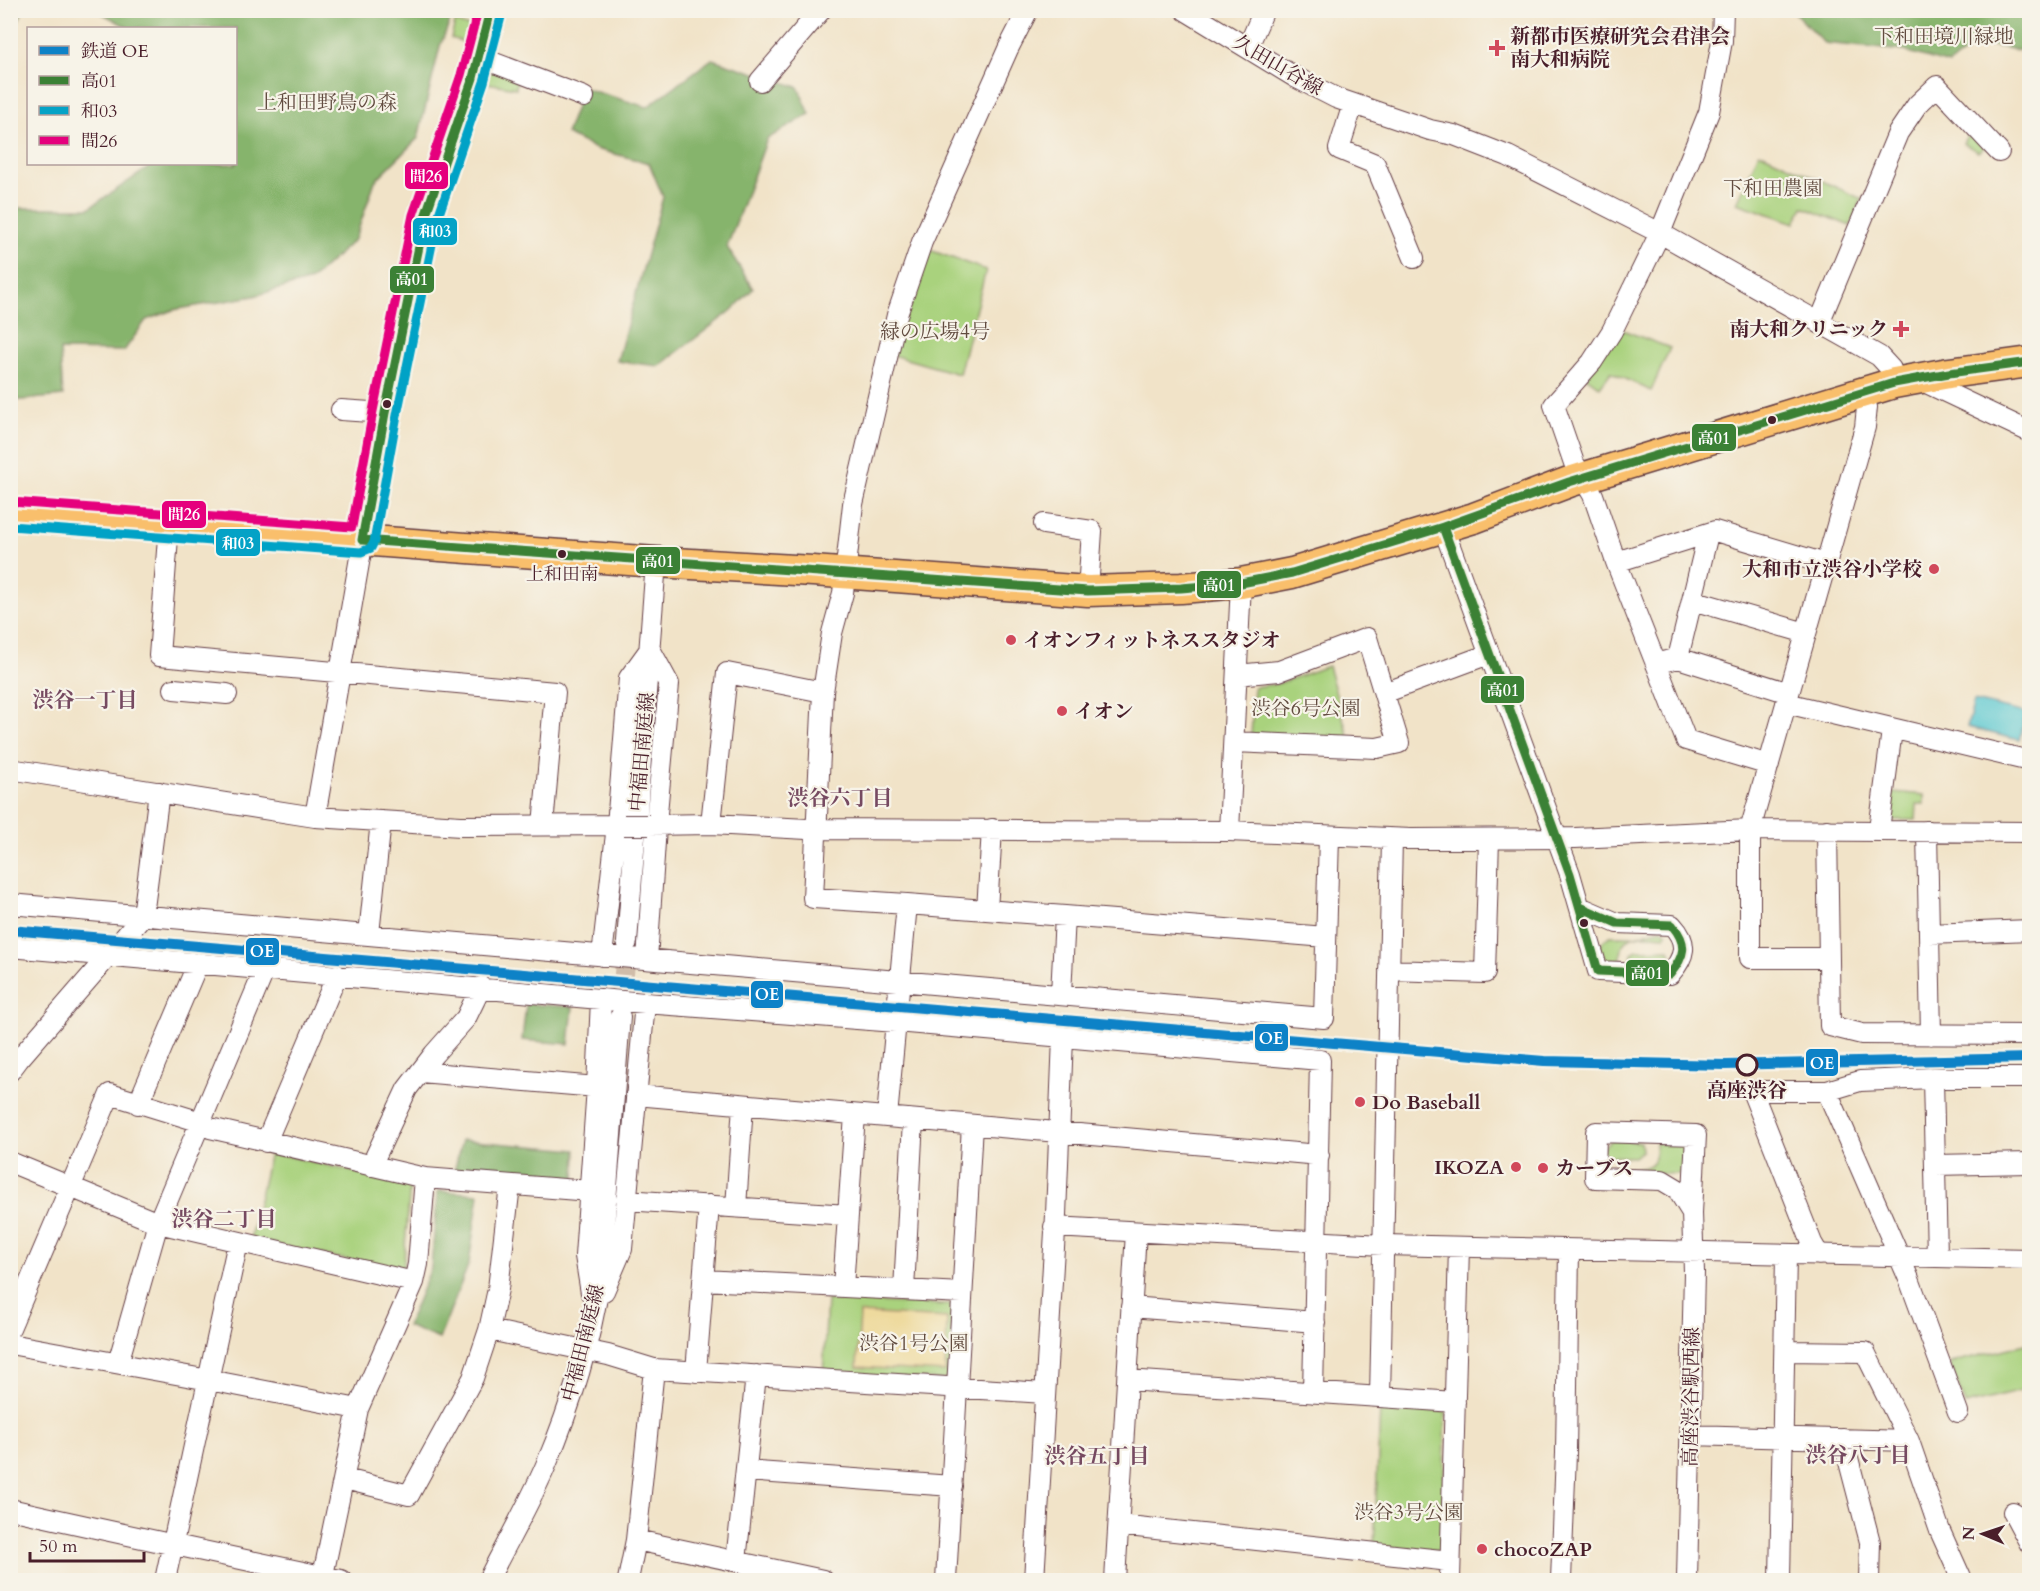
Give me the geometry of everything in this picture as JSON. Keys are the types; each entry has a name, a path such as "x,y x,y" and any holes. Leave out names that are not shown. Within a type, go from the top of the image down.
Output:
{"highway":[{"path":"10,513 656,562 1088,591 1181,588 1241,583 1292,573 1443,527 1582,478 1862,393 1905,381 2030,362"}],"street":[{"path":"315,817 385,413 425,217 479,57 490,10"},
{"path":"760,81 821,10"},
{"path":"1029,10 1008,49 922,242 897,315 853,504 843,592 832,633 823,692 813,898 1326,937"},
{"name":"久田山谷線","path":"1185,10 1295,77 1336,98 1497,151 1660,233 1883,359 1905,381"},
{"path":"1248,47 1264,10"},
{"path":"1724,10 1722,41 1709,112 1660,233 1612,331 1592,362 1554,405 1574,463 1593,495 1616,562 1686,740 1769,765"},
{"path":"479,57 584,97"},
{"path":"1819,323 1898,133 1917,105 1937,86 1999,152"},
{"path":"1353,104 1339,148 1375,164 1414,258"},
{"path":"1905,381 2030,432"},
{"path":"1828,958 1750,958 1750,830 1865,427 1867,407 1862,393"},
{"path":"341,410 385,413"},
{"path":"169,524 159,656 555,692 543,825"},
{"path":"1044,524 1092,531 1088,591"},
{"path":"1443,527 1556,837 1580,907 1598,972 1670,974 1681,961 1683,944 1680,933 1672,925 1617,923 1580,907"},
{"path":"1616,562 1715,531 1826,564"},
{"path":"1678,658 1708,534"},
{"name":"中福田南庭線","path":"627,942 656,562"},
{"path":"1229,831 1241,583"},
{"path":"1692,600 1806,633"},
{"path":"1234,742 1377,748 1399,743 1367,639 1279,671 1237,675"},
{"path":"602,956 620,825 629,678 650,648 669,684 653,825 647,959"},
{"path":"1384,693 1489,654"},
{"path":"1656,664 1678,658 1788,698 1892,730 2030,761"},
{"path":"201,692 204,660"},
{"path":"711,824 727,674 823,692"},
{"path":"174,689 227,694"},
{"path":"1879,830 1892,730"},
{"path":"10,769 315,817 461,826 711,824 816,828 1229,831 1392,839 1575,838 1750,830 2030,832"},
{"path":"13,1063 143,916 159,792"},
{"path":"369,934 381,821"},
{"path":"987,910 992,829"},
{"path":"1827,830 1830,1026 1862,1034 2030,1035"},
{"path":"1927,831 1931,1035"},
{"path":"10,904 1324,1018 1329,836"},
{"path":"1380,1397 1392,839"},
{"path":"1389,970 1485,973 1488,839"},
{"path":"887,1118 907,904"},
{"path":"1061,994 1065,916"},
{"path":"1592,950 1601,933 1617,923"},
{"path":"1929,934 2030,930"},
{"path":"10,947 1320,1060 1318,1242 1313,1393"},
{"path":"138,1104 198,963"},
{"path":"118,1363 158,1224 265,969"},
{"path":"266,1142 338,975"},
{"path":"371,1166 407,1089 466,1018 481,987"},
{"path":"594,1316 585,1256 601,999"},
{"path":"594,1316 622,1249 645,1003"},
{"name":"中福田南庭線","path":"488,1581 546,1466 577,1380 594,1316 600,1280 620,1017"},
{"path":"1034,1581 1063,1037"},
{"path":"420,1072 597,1087"},
{"path":"1933,1078 1937,1257"},
{"path":"1823,1254 1809,1235 1752,1091 1827,1091 1860,1081 2030,1078"},
{"path":"1827,1091 1958,1412"},
{"path":"10,1328 110,1095 201,1122 210,1128 425,1178 590,1191"},
{"path":"636,1095 1319,1155"},
{"path":"736,1207 743,1105"},
{"path":"843,1287 855,1115"},
{"path":"904,1290 913,1120"},
{"path":"946,1581 972,1125"},
{"name":"高座渋谷駅西線","path":"1662,1180 1595,1178 1596,1132 1696,1135 1692,1213 1694,1272 1687,1581"},
{"path":"10,1162 158,1224 414,1282"},
{"path":"1935,1165 2030,1163"},
{"path":"1662,1180 1679,1178 1695,1166"},
{"path":"10,1509 329,1579 358,1409 414,1282 418,1264 425,1178"},
{"path":"1662,1180 1677,1189 1692,1213"},
{"path":"345,1479 409,1495 473,1378 489,1330 498,1289 510,1185"},
{"path":"626,1200 848,1215"},
{"path":"696,1372 709,1205"},
{"path":"1054,1227 1383,1245 2030,1259"},
{"path":"1116,1581 1136,1232"},
{"path":"165,1581 238,1242"},
{"path":"1450,1581 1459,1247"},
{"path":"1561,1581 1566,1453 1569,1250"},
{"path":"1780,1581 1786,1255"},
{"path":"703,1280 962,1293"},
{"path":"1131,1307 1315,1322"},
{"path":"489,1330 608,1355 654,1369 1045,1393"},
{"path":"10,1344 358,1409"},
{"path":"1785,1351 1865,1352 1909,1442 1940,1531 1962,1581"},
{"path":"628,1581 636,1540 654,1369"},
{"path":"736,1561 756,1375"},
{"path":"1127,1380 1455,1402"},
{"path":"1690,1435 1909,1442"},
{"path":"1843,1439 1870,1542 1869,1581"},
{"path":"746,1471 952,1486"},
{"path":"2013,1512 2030,1544"},
{"path":"1119,1525 1450,1561"},
{"path":"636,1540 823,1581"}],"green space":[{"path":"10,11 23,11 11,36"},
{"name":"上和田野鳥の森","path":"98,11 454,11 440,46 418,138 375,181 355,239 311,280 254,296 173,310 146,320 124,351 60,350 63,396 11,401 11,208 89,208 153,165 237,165 237,27 127,27"},
{"name":"下和田境川緑地","path":"1793,11 2029,11 2029,52 1977,43 1949,64 1905,51 1824,43"},
{"path":"455,22 476,29 471,44 451,38"},
{"path":"712,59 798,87 810,114 767,139 727,247 753,289 731,311 659,366 617,361 663,197 649,163 596,149 566,134 583,88 647,107"},
{"path":"490,65 517,77 516,88 481,82"},
{"path":"1972,127 1988,144 1978,152 1963,143"},
{"name":"下和田農園","path":"1759,152 1862,199 1850,226 1803,207 1795,223 1737,203"},
{"name":"緑の広場4号","path":"924,248 986,270 959,374 892,355"},
{"path":"1620,329 1670,348 1651,391 1611,372 1600,387 1586,377"},
{"name":"渋谷6号公園","path":"1328,666 1350,742 1251,737 1254,687 1277,684"},
{"path":"1893,792 1924,795 1924,804 1917,804 1916,820 1890,820"},
{"path":"1661,929 1667,933 1665,936 1643,935 1627,939 1623,945 1620,962 1609,962 1602,957 1599,947 1610,936 1635,936"},
{"path":"1669,949 1671,954 1658,962 1641,963 1632,959 1632,953 1637,950"},
{"path":"526,1004 573,1007 569,1044 522,1040"},
{"path":"1612,1139 1641,1142 1642,1151 1634,1157 1600,1156 1602,1148"},
{"path":"462,1140 576,1150 575,1183 453,1176"},
{"path":"1655,1143 1683,1143 1687,1147 1688,1167 1678,1174 1614,1172 1614,1168 1637,1169 1653,1163"},
{"path":"270,1152 410,1185 403,1272 250,1239"},
{"path":"438,1191 479,1194 469,1263 439,1339 407,1326 431,1268"},
{"name":"渋谷1号公園","path":"827,1300 952,1305 952,1380 823,1376"},
{"path":"2029,1343 2029,1389 1965,1405 1950,1363"},
{"name":"渋谷3号公園","path":"1380,1408 1446,1412 1441,1551 1374,1547"}],"sand":[{"path":"860,1313 947,1318 945,1372 857,1367"}],"water":[{"path":"1974,701 2026,713 2019,740 1967,727"}],"tunnel":[{"path":"620,1017 627,942"}],"rail line":[{"name":"OE","path":"10,930 1544,1061 1726,1065 2030,1058"}],"transit line":[{"name":"間26","path":"11,502 352,527 413,215 461,75 478,10"},
{"name":"高01","path":"490,10 473,78 425,217 362,540 1088,591 1181,588 1241,583 1292,573 1443,527 1569,482 1894,383 2030,362"},
{"name":"和03","path":"10,526 361,552 371,548 437,220 484,82 502,13"},
{"name":"高01","path":"1443,527 1570,874 1598,971 1670,974 1679,961 1683,950 1681,938 1672,925 1617,923 1580,907"}],"place":[{"name":"新都市医療研究会君津会 南大和病院","path":"1497,48"},
{"name":"南大和クリニック","path":"1901,329"},
{"name":"上和田南","path":"562,554"},
{"name":"大和市立渋谷小学校","path":"1934,569"},
{"name":"イオンフィットネススタジオ","path":"1011,640"},
{"name":"イオン","path":"1062,711"},
{"name":"高座渋谷","path":"1747,1065"},
{"name":"Do Baseball","path":"1360,1102"},
{"name":"IKOZA","path":"1516,1167"},
{"name":"カーブス","path":"1543,1168"},
{"name":"chocoZAP","path":"1482,1549"}],"district":[{"name":"渋谷一丁目","path":"85,700"},
{"name":"渋谷六丁目","path":"840,798"},
{"name":"渋谷二丁目","path":"224,1219"},
{"name":"渋谷八丁目","path":"1858,1455"},
{"name":"渋谷五丁目","path":"1097,1456"}]}
